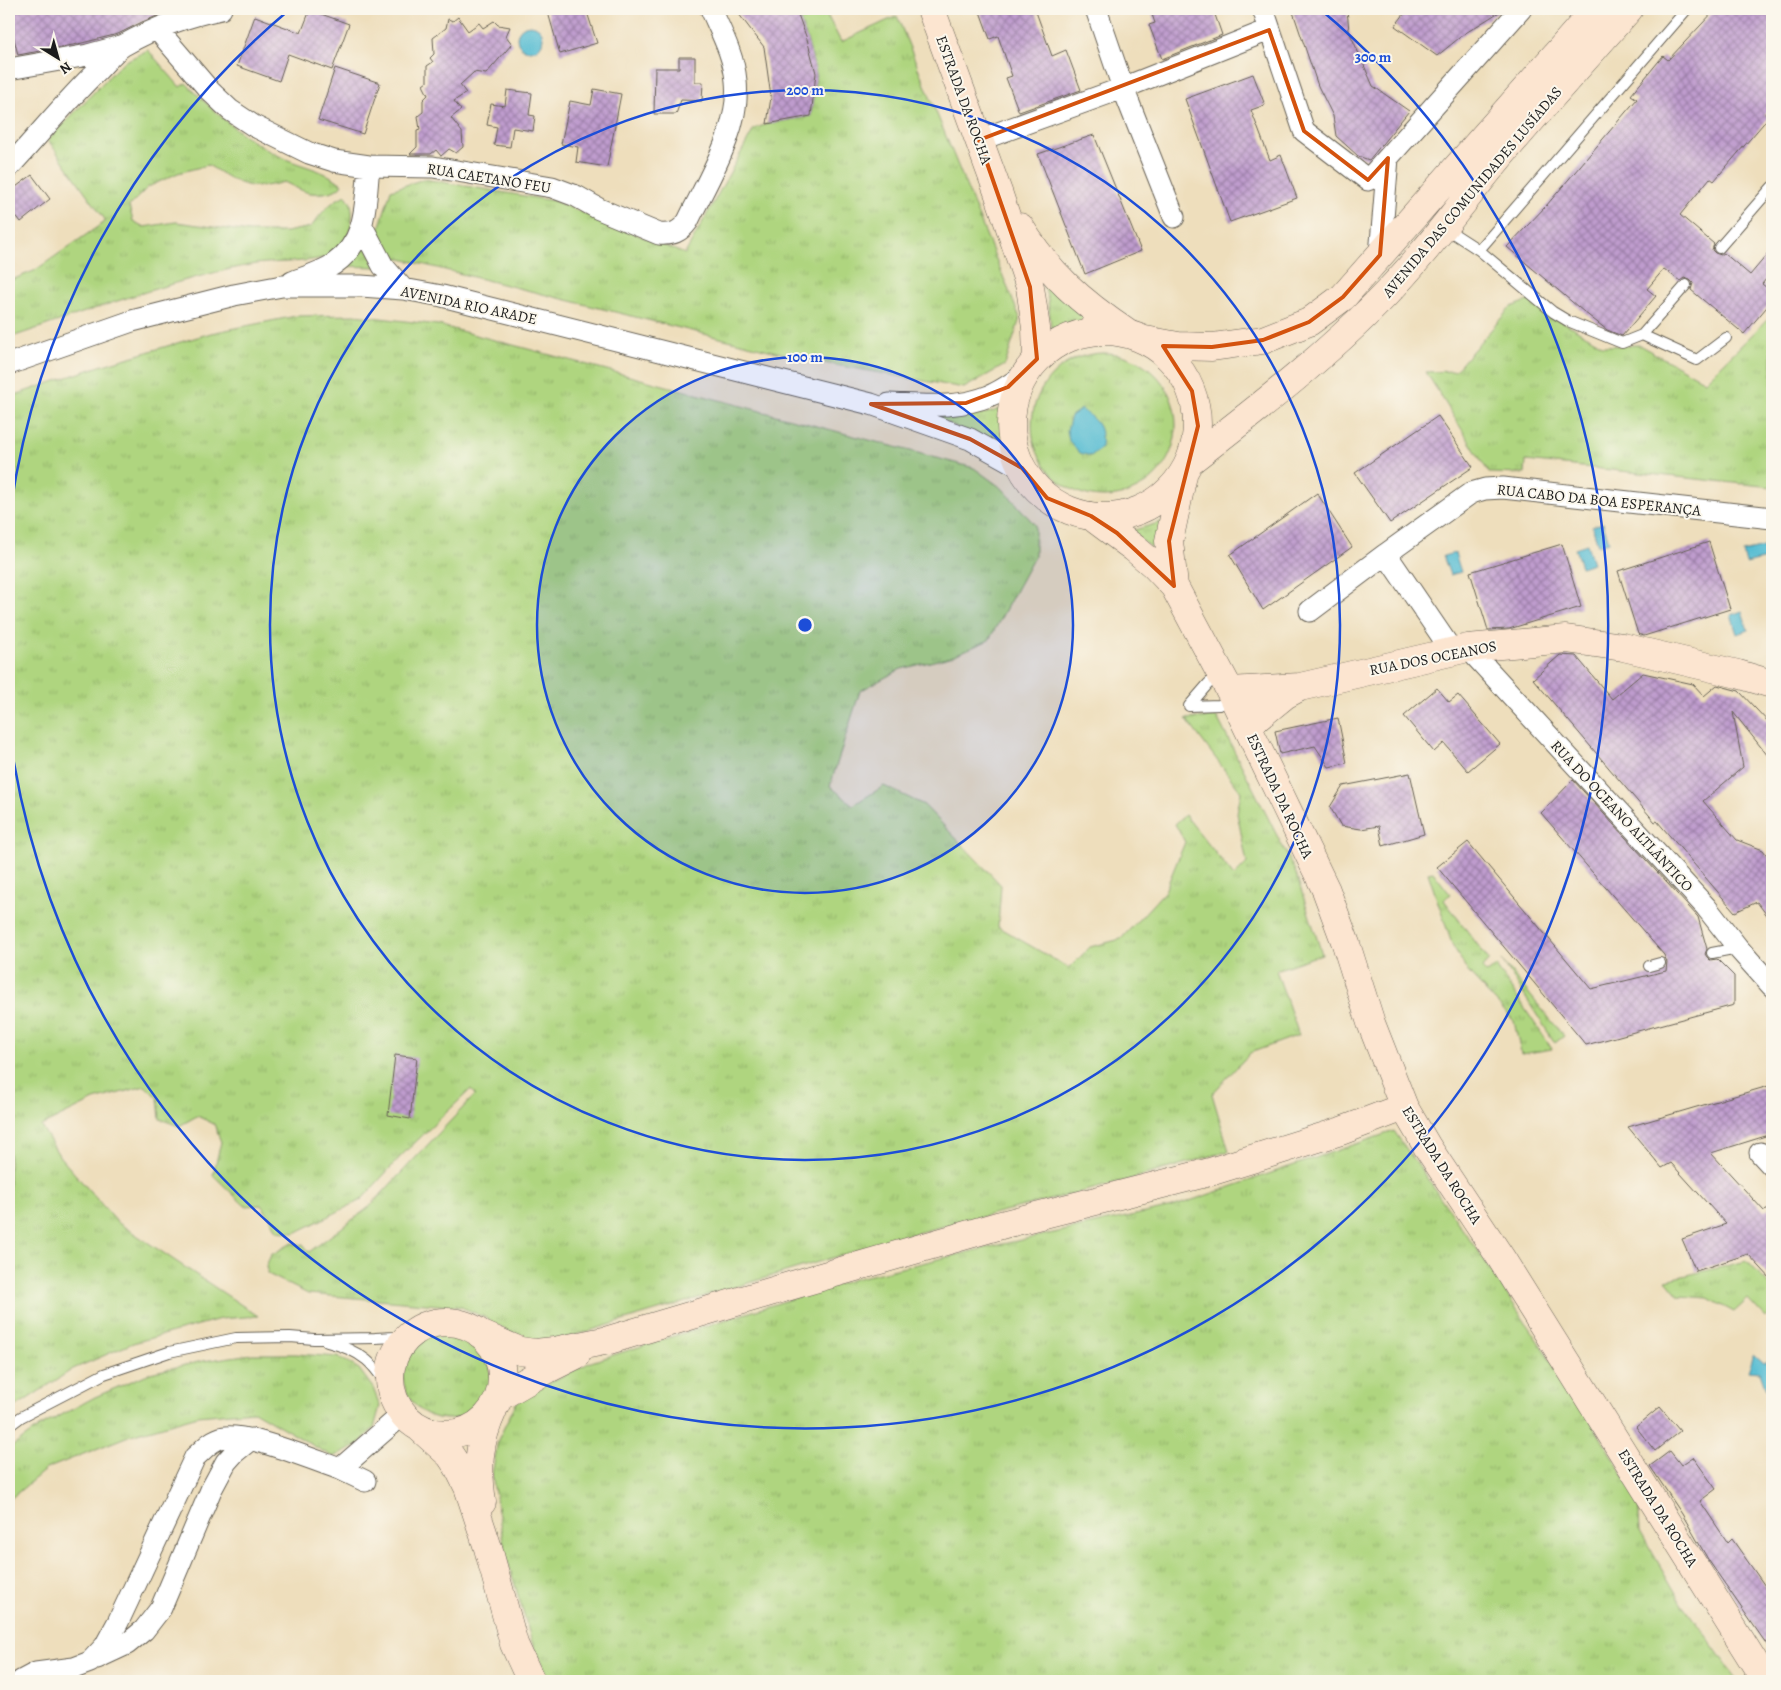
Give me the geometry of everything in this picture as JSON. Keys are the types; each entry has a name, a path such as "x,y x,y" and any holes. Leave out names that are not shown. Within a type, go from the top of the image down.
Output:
{"street":[{"path":"9,69 88,55 123,46 157,29 195,14 221,9"},
{"name":"RUA CAETANO FEU","path":"157,29 210,91 230,110 254,126 309,153 334,161 369,166 433,167 552,187 659,234 668,235 676,233 688,221 728,138 737,97 734,66 711,9"},
{"name":"ESTRADA DA ROCHA","path":"931,9 998,192 1030,287 1036,328 1031,367"},
{"path":"1096,9 1123,88 1174,217"},
{"path":"1263,9 1304,131 1368,180 1520,9"},
{"name":"AVENIDA DAS COMUNIDADES LUSÍADAS","path":"1031,367 1052,346 1070,337 1088,332 1108,330 1178,346 1212,347 1263,340 1309,322 1343,297 1596,9"},
{"name":"AVENIDA DAS COMUNIDADES LUSÍADAS","path":"1091,516 1120,516 1139,510 1157,501 1172,488 1187,467 1280,391 1354,326 1409,270 1498,159 1629,9"},
{"path":"979,140 1123,88 1269,30"},
{"path":"9,167 42,131 65,102 123,46"},
{"path":"1380,255 1388,158"},
{"path":"282,286 333,264 351,248 362,226 369,166"},
{"name":"ESTRADA DA ROCHA","path":"998,192 1029,242 1052,272 1073,293 1097,312 1161,349 1174,361 1192,391 1197,408 1198,426 1169,541 1174,586"},
{"path":"362,226 384,266 403,289"},
{"name":"AVENIDA RIO ARADE","path":"9,364 132,321 234,294 282,286 361,286 403,289 442,296 871,404"},
{"path":"871,404 940,405 966,403 1008,387 1031,367"},
{"path":"1031,367 1016,392 1012,411 1011,430 1015,450 1022,468 1033,484 1047,498 1063,508 1091,516"},
{"path":"871,404 970,439 1022,468"},
{"name":"RUA CABO DA BOA ESPERANÇA","path":"1310,611 1463,498 1471,493 1485,489 1503,488 1772,518"},
{"name":"ESTRADA DA ROCHA","path":"1091,516 1134,548 1174,586 1228,688 1326,890 1346,944 1370,1023 1404,1107 1428,1148 1501,1258 1766,1681"},
{"path":"1386,554 1460,650"},
{"name":"RUA DOS OCEANOS","path":"1300,687 1460,650 1566,639 1623,647 1738,674 1772,684"},
{"name":"RUA DO OCEANO ALTLÂNTICO","path":"1460,650 1706,907 1738,948 1772,986"},
{"path":"1228,688 1300,687"},
{"path":"1247,726 1285,696 1300,687"},
{"path":"531,1681 514,1644 488,1548 468,1487 458,1467 441,1446 406,1412 390,1382 393,1360 398,1349 415,1332 430,1325 448,1322 465,1326 520,1351 535,1353 609,1340 1000,1225 1210,1172 1341,1131 1404,1107"},
{"path":"480,1334 489,1342 500,1362 502,1374 502,1386 486,1424 479,1459 478,1476 488,1548"},
{"path":"406,1412 444,1434 467,1430 478,1424 496,1402 561,1362 609,1340"},
{"path":"340,1469 406,1412"},
{"path":"90,1662 105,1646 118,1622 195,1458 209,1444 224,1437 251,1439 340,1469 365,1481"},
{"path":"21,1681 36,1673 74,1668 90,1662 127,1644 144,1630 161,1608 211,1490 226,1462 251,1439"}],"lane":[{"path":"1479,250 1686,9"},
{"path":"1719,248 1772,187"},
{"path":"1444,227 1479,250 1553,312 1568,321 1622,343 1642,335 1686,285"},
{"path":"1642,335 1697,360 1726,338"},
{"path":"1712,953 1738,948"},
{"path":"1649,966 1660,964"},
{"path":"9,1426 21,1417 104,1374 169,1352 236,1338 385,1338 415,1332"},
{"path":"314,1339 354,1350 368,1361 381,1375 406,1412"}],"highlighted area":[{"path":"1269,30 1304,131 1368,180 1388,158 1380,255 1343,297 1309,322 1263,340 1212,347 1163,346 1192,391 1198,426 1169,541 1174,586 1117,533 1091,516 1047,498 1022,468 970,439 871,404 966,403 1008,387 1037,359 1030,287 979,140"}],"green space":[{"path":"824,9 841,42 897,16 1020,318 1005,365 964,388 930,382 813,361 389,256 379,229 391,190 424,179 554,201 685,254 754,129 767,124 811,116 816,73 807,39 796,10"},
{"path":"148,50 180,87 186,83 241,133 279,156 319,171 342,184 333,191 319,193 305,192 284,182 252,186 236,181 208,165 178,173 148,187 129,206 133,221 144,227 176,222 250,232 286,232 311,227 331,204 346,195 351,204 352,217 350,230 345,242 338,251 322,258 256,264 193,278 131,296 9,338 9,281 34,271 106,221 48,140 122,63"},
{"path":"362,238 377,267 341,266"},
{"path":"1042,280 1096,321 1072,328 1054,339 1052,336 1048,299"},
{"path":"1530,299 1548,313 1604,346 1639,345 1705,381 1772,315 1772,487 1526,461 1525,474 1489,473 1426,372 1455,371 1511,307"},
{"path":"355,315 438,325 974,468 1003,489 1035,525 1035,555 989,640 950,657 901,669 860,691 830,786 853,805 884,786 924,805 1001,885 998,927 1069,968 1090,947 1121,939 1165,891 1185,842 1175,824 1185,815 1234,876 1247,863 1237,813 1241,792 1186,719 1217,717 1295,871 1322,954 1276,970 1299,1035 1250,1053 1212,1094 1229,1151 1113,1184 908,1235 549,1343 516,1336 484,1317 461,1307 308,1294 268,1274 266,1266 271,1255 292,1243 304,1245 309,1252 368,1208 475,1095 471,1089 401,1156 361,1200 295,1233 277,1231 261,1205 245,1206 213,1175 221,1142 214,1124 197,1116 179,1126 160,1119 158,1098 145,1086 94,1100 41,1126 60,1157 117,1222 258,1316 220,1319 133,1343 73,1369 9,1411 9,397 100,366 211,333 296,316"},
{"path":"1104,353 1118,354 1132,359 1144,365 1155,374 1164,385 1170,397 1175,411 1175,439 1170,453 1164,465 1155,476 1144,485 1132,491 1118,496 1104,497 1090,496 1076,491 1064,485 1053,476 1044,465 1038,453 1033,439 1032,425 1033,411 1038,397 1044,385 1053,374 1064,365 1076,359 1090,354"},
{"path":"1009,405 1006,421 1008,450 930,415 960,416 980,414"},
{"path":"1168,520 1167,557 1128,532"},
{"path":"1433,872 1450,894 1444,900 1489,960 1482,968 1487,973 1496,966 1552,1049 1521,1054 1514,1021 1468,972 1452,944 1428,873"},
{"path":"1502,961 1564,1036 1555,1043"},
{"path":"1394,1131 1486,1263 1589,1418 1638,1500 1640,1531 1681,1602 1738,1681 550,1681 532,1642 505,1552 492,1475 498,1440 516,1403 548,1383 591,1362 858,1278 1172,1207"},
{"path":"1747,1261 1772,1288 1772,1310 1765,1317 1748,1299 1734,1312 1708,1298 1679,1296 1666,1280"},
{"path":"447,1331 464,1334 478,1344 488,1358 491,1375 488,1392 478,1406 464,1416 447,1419 430,1416 416,1406 406,1392 403,1375 406,1358 416,1344 430,1334"},
{"path":"252,1354 296,1354 339,1357 359,1369 373,1388 380,1406 374,1428 357,1446 333,1457 254,1411 198,1416 131,1435 46,1469 9,1500 9,1449 39,1427 95,1397 150,1373 203,1361"}],"water":[{"path":"530,25 539,29 543,38 539,47 530,51 521,47 517,38 521,29"},
{"path":"1081,409 1092,417 1100,429 1101,448 1091,456 1080,453 1069,441 1067,430 1071,416"},
{"path":"1603,523 1609,542 1598,545 1592,526"},
{"path":"1587,544 1593,563 1581,567 1575,548"},
{"path":"1768,546 1770,558 1746,564 1743,552"},
{"path":"1455,553 1461,572 1450,575 1443,556"},
{"path":"1742,611 1748,630 1737,634 1731,615"},
{"path":"1754,1354 1764,1363 1772,1359 1772,1392 1766,1389 1760,1372 1748,1371"}],"building":[{"path":"9,9 175,9 118,34 78,44 18,55 9,18"},
{"path":"547,9 586,9 597,43 560,54"},
{"path":"735,9 796,9 807,39 816,73 811,116 767,124 771,97 764,47"},
{"path":"979,9 1035,9 1052,56 1066,50 1081,90 1019,112 1006,78 1012,76 998,36 990,39"},
{"path":"1150,9 1213,9 1222,35 1162,59 1149,25 1155,23"},
{"path":"1292,9 1347,9 1349,31 1373,86 1409,111 1369,160 1358,156 1336,136 1333,116 1318,86"},
{"path":"1408,9 1504,9 1464,34 1437,56 1395,26"},
{"path":"1716,9 1772,9 1772,105 1765,114 1769,117 1714,181 1710,178 1680,215 1714,244 1712,250 1715,253 1721,255 1724,253 1750,275 1772,249 1772,272 1762,284 1772,292 1772,301 1744,334 1691,290 1693,283 1690,280 1684,278 1680,281 1664,269 1647,289 1656,296 1622,336 1607,330 1507,247 1546,206 1637,99 1631,95 1663,56 1668,60"},
{"path":"310,10 349,24 332,70 288,54 279,81 237,66 255,16 301,33"},
{"path":"458,17 468,31 479,23 483,28 494,21 498,25 510,27 506,36 512,44 486,74 474,72 460,85 466,93 454,101 461,110 451,118 462,132 463,147 456,153 449,149 441,156 436,150 431,154 410,154 417,147 417,131 420,130 418,116 423,112 423,100 428,95 423,85 427,82 427,66 433,62 430,58 434,54 433,38 446,28 448,19 453,21"},
{"path":"679,57 695,57 695,82 703,82 702,101 681,100 676,114 654,114 655,68 679,68"},
{"path":"335,68 380,83 363,134 318,120"},
{"path":"1253,74 1265,105 1251,110 1270,160 1281,155 1297,198 1230,222 1185,99"},
{"path":"594,89 621,94 607,167 576,162 578,147 561,144 570,101 591,105"},
{"path":"507,90 532,93 529,115 535,116 533,131 513,128 510,147 494,145 497,127 487,125 491,104 505,106"},
{"path":"1094,135 1141,251 1085,274 1038,154"},
{"path":"32,175 50,199 21,222 9,206 9,192"},
{"path":"1438,416 1473,467 1390,523 1355,473"},
{"path":"1317,493 1352,547 1263,610 1230,555"},
{"path":"1709,542 1730,609 1644,636 1638,634 1618,571"},
{"path":"1562,544 1581,607 1509,629 1488,630 1470,572"},
{"path":"1560,655 1576,656 1612,699 1643,673 1693,684 1704,696 1717,685 1739,691 1772,726 1772,761 1733,712 1743,767 1703,801 1737,840 1763,850 1772,862 1772,922 1757,902 1735,912 1533,679"},
{"path":"1437,688 1449,702 1458,695 1500,744 1468,771 1444,743 1434,752 1404,716"},
{"path":"1338,718 1347,763 1329,767 1315,746 1280,754 1275,731"},
{"path":"1410,773 1424,834 1383,846 1379,826 1361,829 1341,826 1330,807 1343,786"},
{"path":"1573,780 1698,917 1707,949 1705,954 1710,960 1717,959 1734,976 1734,1005 1586,1045 1437,867 1468,842 1591,989 1666,971 1667,962 1664,955 1541,813"},
{"path":"395,1055 417,1058 410,1119 388,1115"},
{"path":"1772,1085 1772,1134 1711,1153 1764,1211 1772,1208 1772,1280 1748,1254 1696,1271 1682,1239 1726,1224 1671,1163 1662,1168 1628,1127"},
{"path":"1660,1407 1680,1431 1655,1451 1636,1427"},
{"path":"1670,1451 1681,1465 1693,1457 1716,1489 1700,1501 1728,1543 1732,1539 1772,1596 1772,1652 1709,1561 1682,1514 1650,1466"}]}
